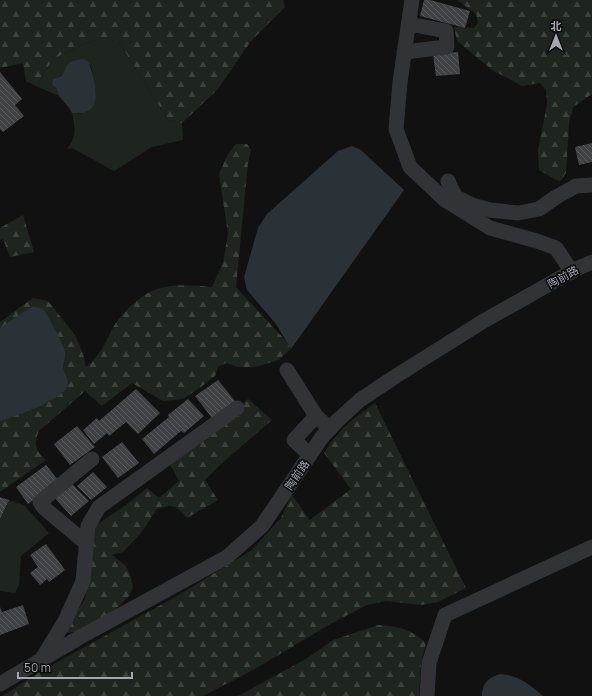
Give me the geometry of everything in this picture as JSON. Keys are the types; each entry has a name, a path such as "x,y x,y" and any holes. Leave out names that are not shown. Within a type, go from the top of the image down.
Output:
{"street":[{"path":"412,0 400,82 396,129 410,167 449,191 456,197 478,207 518,213 539,209 556,197 576,186 592,185"},
{"path":"404,52 447,46 446,31 409,24"},
{"path":"449,191 490,228 556,248 572,272"},
{"name":"陶前路","path":"0,684 82,636 227,557 262,526 322,437 360,400 482,322 592,262"},
{"path":"287,370 316,416 330,429"},
{"path":"42,660 65,621 83,581 88,526 99,507 238,408"},
{"path":"310,455 294,440 316,416"},
{"path":"86,542 43,507 40,502 92,459"},
{"path":"427,696 428,663 445,615 592,548"}],"green space":[{"path":"0,0 283,0 285,7 251,41 218,89 182,123 169,121 120,44 104,37 84,44 53,59 41,77 38,87 26,81 23,63 0,68"},
{"path":"457,0 592,0 592,94 573,107 569,124 566,173 560,182 539,170 538,150 547,104 546,90 540,83 522,86 492,70 457,41 454,27 474,28 478,23 476,14"},
{"path":"104,37 120,44 169,121 182,123 183,140 152,147 114,171 72,148 67,149 74,136 72,113 81,114 95,95 92,70 88,61 68,65 65,73 58,78 56,87 59,96 38,87 41,77 53,59 84,44"},
{"path":"236,144 247,144 251,150 248,163 236,287 286,341 291,349 278,360 256,367 238,367 226,363 218,367 215,376 183,399 163,401 132,383 102,406 85,391 39,431 36,440 36,447 46,460 0,492 0,322 33,298 48,301 75,335 83,354 86,367 96,358 118,320 127,310 146,294 166,287 188,285 212,287 223,263 228,234 219,174 228,154"},
{"path":"23,215 34,252 10,257 3,239 0,240 0,228"},
{"path":"248,399 272,420 221,464 205,480 218,500 187,518 176,507 168,506 157,509 141,533 123,552 112,555 125,565 130,574 133,586 130,595 115,610 76,632 68,633 65,629 85,599 96,525 126,505 147,488 159,498 179,481 168,461"},
{"path":"375,403 466,588 438,602 421,605 386,601 367,605 332,623 253,670 203,696 2,696 43,670 184,592 252,550 281,518 292,495 310,520 351,489 324,453 335,437 347,425"},
{"path":"9,500 24,505 49,533 21,556 19,585 15,593 0,591 0,519"},
{"path":"378,625 404,629 415,634 426,643 421,664 419,696 238,696 306,659 333,640"}],"shaded area":[{"path":"82,59 88,61 96,95 93,107 88,111 82,113 72,113 59,96 56,87 52,85 53,79 58,78 63,74 69,63"},
{"path":"352,146 361,150 404,190 291,349 276,324 247,290 244,277 258,228 267,214 338,151"},
{"path":"31,307 40,308 43,310 57,332 65,352 63,367 68,384 64,392 57,397 26,412 0,421 0,328"},
{"path":"500,674 518,678 543,696 482,696 483,688 486,682 492,677"}],"building":[{"path":"424,0 430,0 470,11 465,28 420,16"},
{"path":"458,52 460,74 436,76 433,54"},
{"path":"0,72 22,99 15,105 24,116 3,132 0,129"},
{"path":"592,143 592,162 579,165 575,147"},
{"path":"218,380 235,401 212,418 195,396"},
{"path":"136,389 160,413 138,434 126,422 109,436 107,433 94,444 83,430 97,418 99,421"},
{"path":"188,399 204,416 184,433 181,431 154,454 142,439"},
{"path":"77,426 95,447 70,465 54,444"},
{"path":"122,442 139,463 118,478 102,457"},
{"path":"46,465 59,481 28,504 16,487"},
{"path":"93,472 107,487 91,500 77,486"},
{"path":"70,482 89,501 71,516 53,496"},
{"path":"0,497 9,500 0,519"},
{"path":"46,544 65,570 49,582 47,579 40,585 30,573 38,567 30,555"},
{"path":"23,605 29,624 0,635 0,607 2,612"}]}
